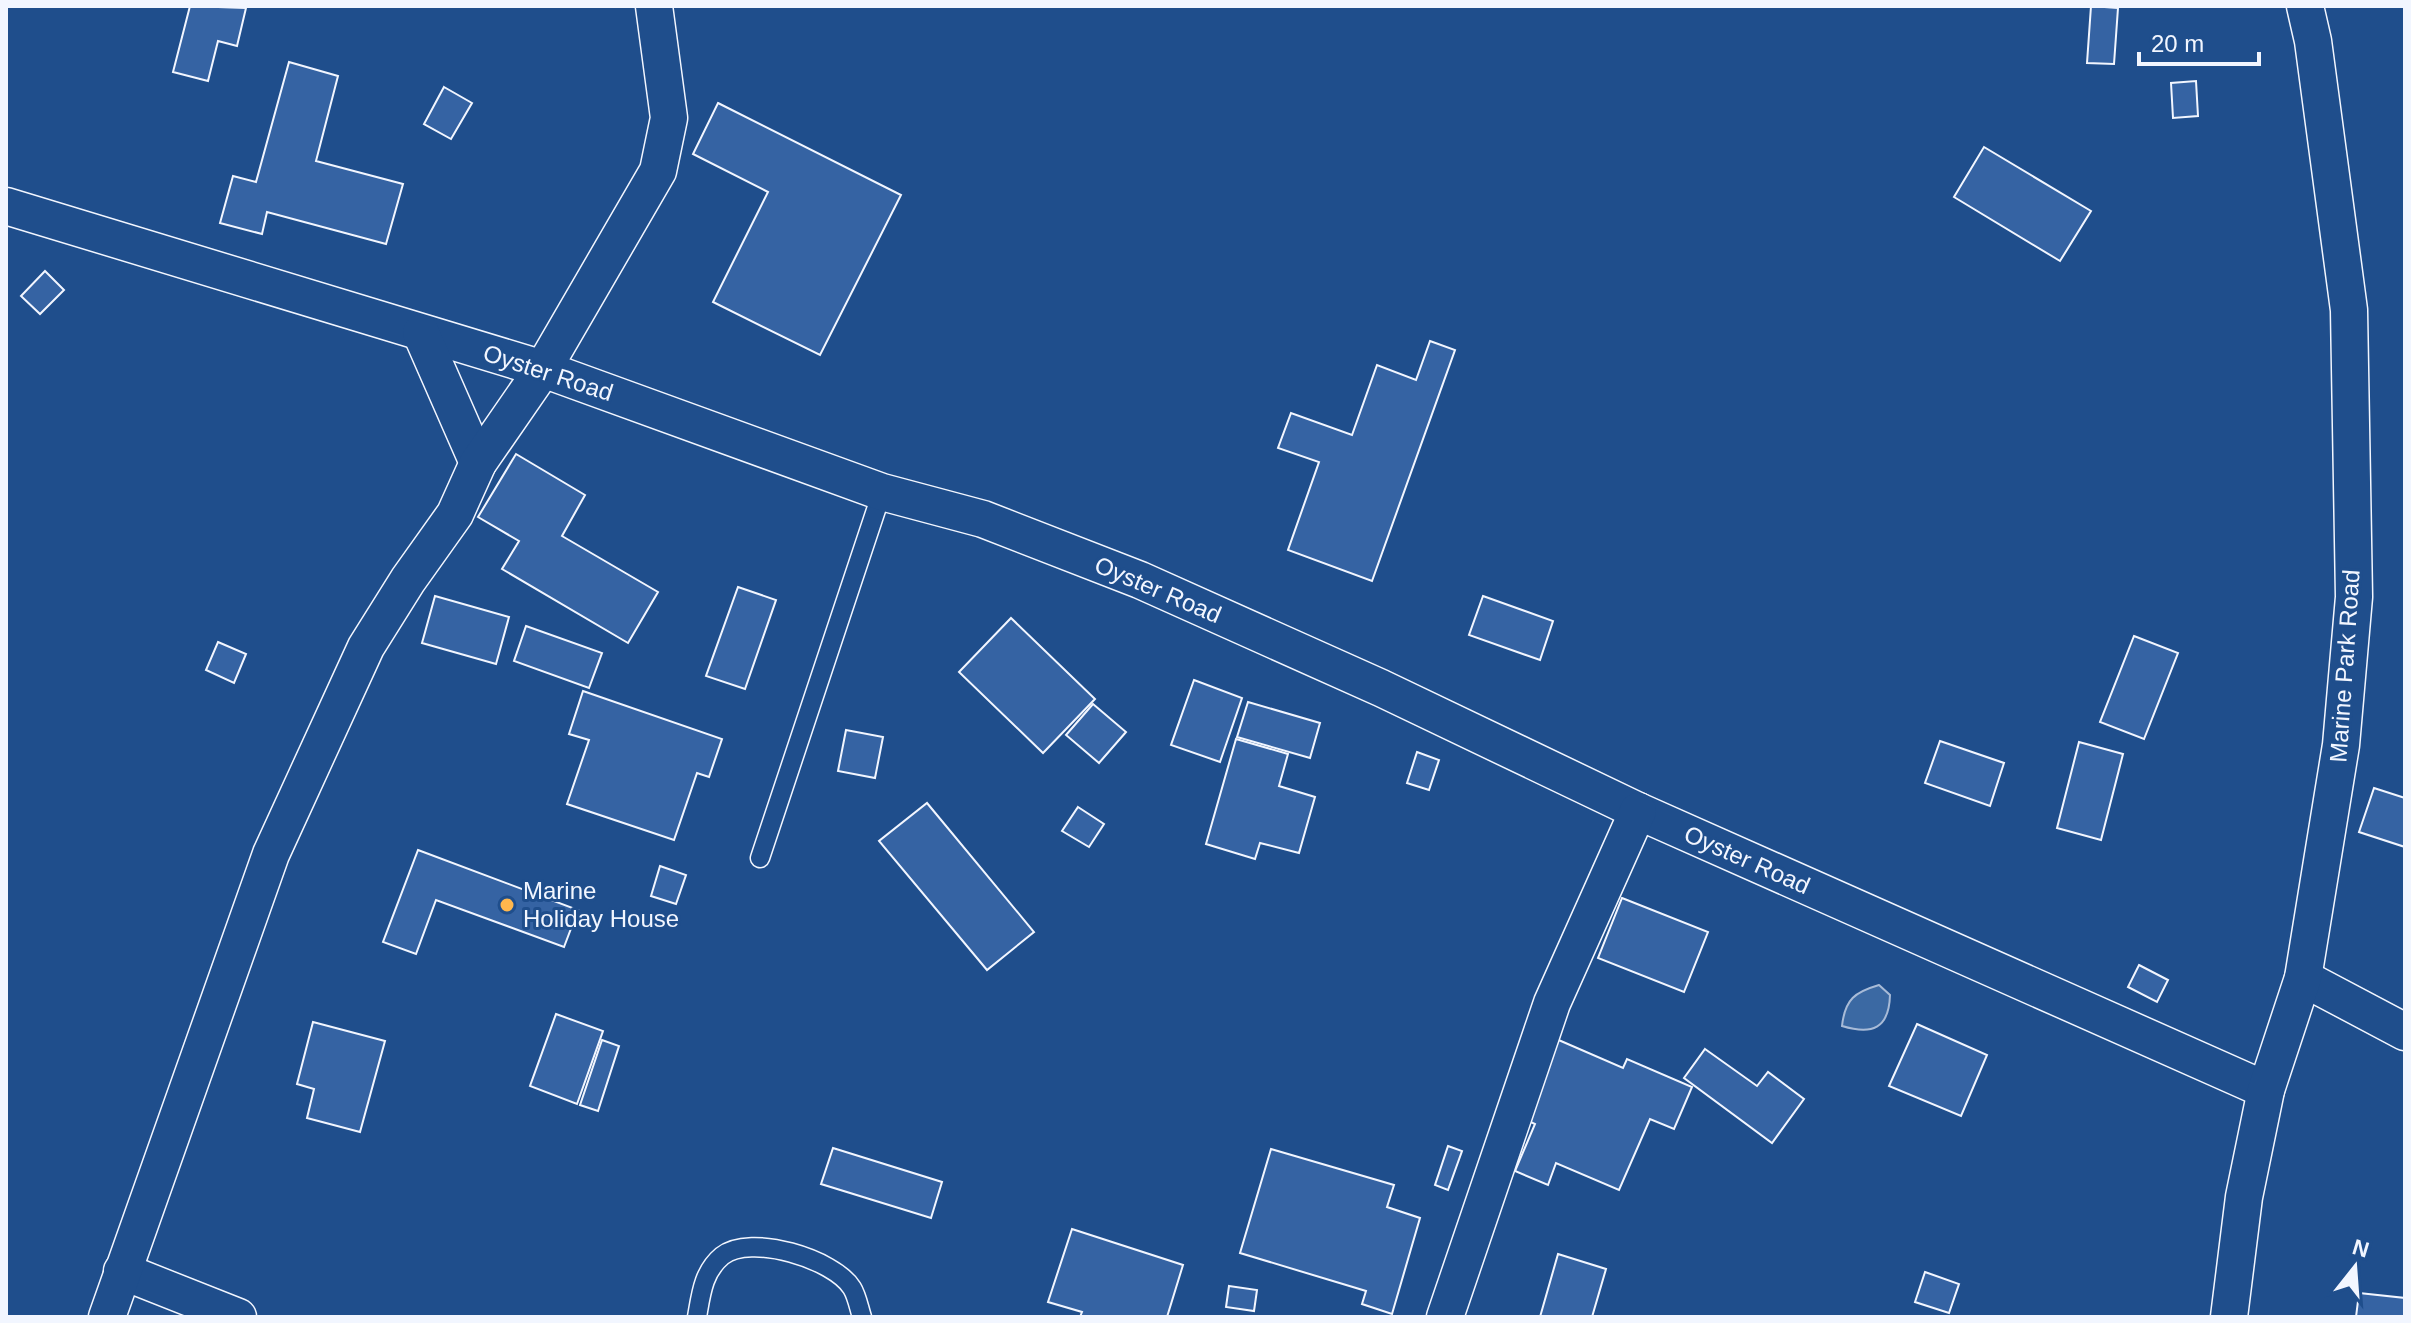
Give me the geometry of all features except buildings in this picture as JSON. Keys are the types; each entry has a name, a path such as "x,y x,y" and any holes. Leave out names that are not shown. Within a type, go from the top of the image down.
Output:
{"street":[{"path":"107,1317 271,854 366,647 455,514 478,463 543,369 658,171 669,118 654,6"},
{"name":"Marine Park Road","path":"2229,1317 2244,1197 2266,1090 2303,978 2341,745 2354,597 2349,310 2313,41 2305,6"},
{"name":"Oyster Road","path":"6,206 543,369 882,492 983,519 1140,580 1381,688 1638,811 2266,1090"},
{"path":"421,333 478,463"},
{"path":"1445,1317 1552,1003 1638,811"},
{"path":"2303,978 2405,1032"},
{"path":"122,1271 238,1317"}],"lane":[{"path":"760,858 882,492"},
{"path":"697,1317 703,1281 724,1254 758,1246 809,1256 851,1286 862,1317"}],"water":[{"path":"1879,985 1890,995 1882,1022 1877,1027 1862,1030 1842,1026 1846,1009 1853,998"}],"place":[{"name":"Marine Holiday House","path":"507,905"}]}
